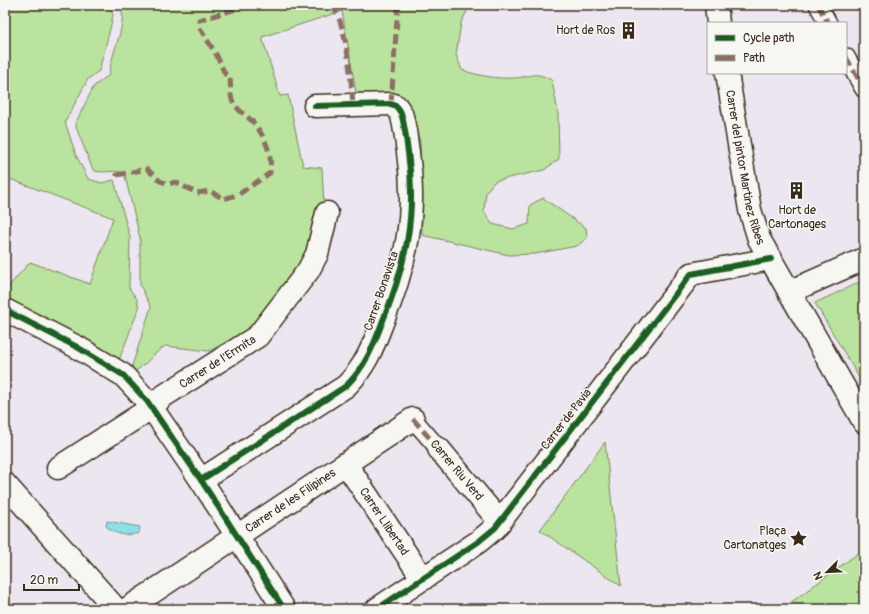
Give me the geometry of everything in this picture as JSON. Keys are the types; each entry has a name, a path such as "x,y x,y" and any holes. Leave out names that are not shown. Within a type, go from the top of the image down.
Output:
{"street":[{"path":"716,5 718,22"},
{"path":"818,5 827,22"},
{"path":"847,59 864,89"},
{"name":"Carrer del pintor Martinez Ribes","path":"727,74 752,216 760,239 864,422"},
{"name":"Carrer Bonavista","path":"202,480 346,386 364,365 390,305 403,266 411,220 412,183 403,120 396,106 391,104 315,106"},
{"name":"Carrer de l'Ermita","path":"58,468 151,408 162,397 258,336 308,271 317,254 327,213"},
{"name":"Carrer de Pavia","path":"377,609 478,542 500,522 691,274 770,258"},
{"path":"789,292 864,259"},
{"path":"5,310 77,347 123,375 147,400 151,408 202,480 284,609"},
{"name":"Carrer Riu Verd","path":"413,419 500,522"},
{"name":"Carrer de les Filipines","path":"127,609 413,419"},
{"name":"Carrer Llibertad","path":"346,464 423,579"},
{"path":"5,484 116,609"}],"green space":[{"path":"5,5 109,5 113,15 99,71 88,79 65,122 76,155 88,179 102,183 114,180 130,237 129,288 137,299 139,308 119,360 5,300 5,285 9,286 30,262 90,284 113,218 5,177"},
{"path":"121,5 470,5 461,23 456,55 462,70 495,77 515,78 537,75 546,77 552,80 558,113 559,159 544,170 495,181 486,192 484,211 492,224 513,229 529,224 530,205 543,198 586,228 587,238 577,246 535,254 509,255 422,235 420,141 406,98 358,104 342,11 262,37 280,96 288,95 303,166 322,168 324,207 313,253 277,305 246,332 209,351 165,346 135,371 132,366 151,307 140,285 140,238 125,176 121,172 99,172 93,170 76,127 76,122 94,86 109,75 110,66 122,23"},
{"path":"864,280 864,386 815,303"},
{"path":"605,442 621,586 540,530"},
{"path":"864,549 864,609 794,609 790,603"}],"water":[{"path":"107,521 140,527 139,533 125,535 117,533 106,526"}],"marked path":[{"path":"117,176 147,169 160,181 169,184 175,182 197,193 210,191 224,199 239,194 270,173 271,166 269,152 264,138 256,125 238,109 232,100 230,78 225,74 216,54 199,27 199,20 250,5"},
{"path":"333,5 338,15 345,40 353,106"},
{"path":"391,104 398,5"},
{"path":"818,5 827,22"},
{"path":"847,59 864,89"},
{"path":"413,419 439,449"}],"cycle path":[{"path":"201,480 346,386 353,379 372,348 397,281 407,239 411,197 408,152 401,113 396,106 391,104 315,106"},
{"path":"377,609 478,542 495,528 691,274 771,259"},
{"path":"5,310 77,347 123,375 147,401 201,480 284,609"}],"place":[{"name":"Hort de Ros","path":"628,30"},
{"name":"Hort de Cartonages","path":"797,191"},
{"name":"Plaça Cartonatges","path":"799,538"}]}
